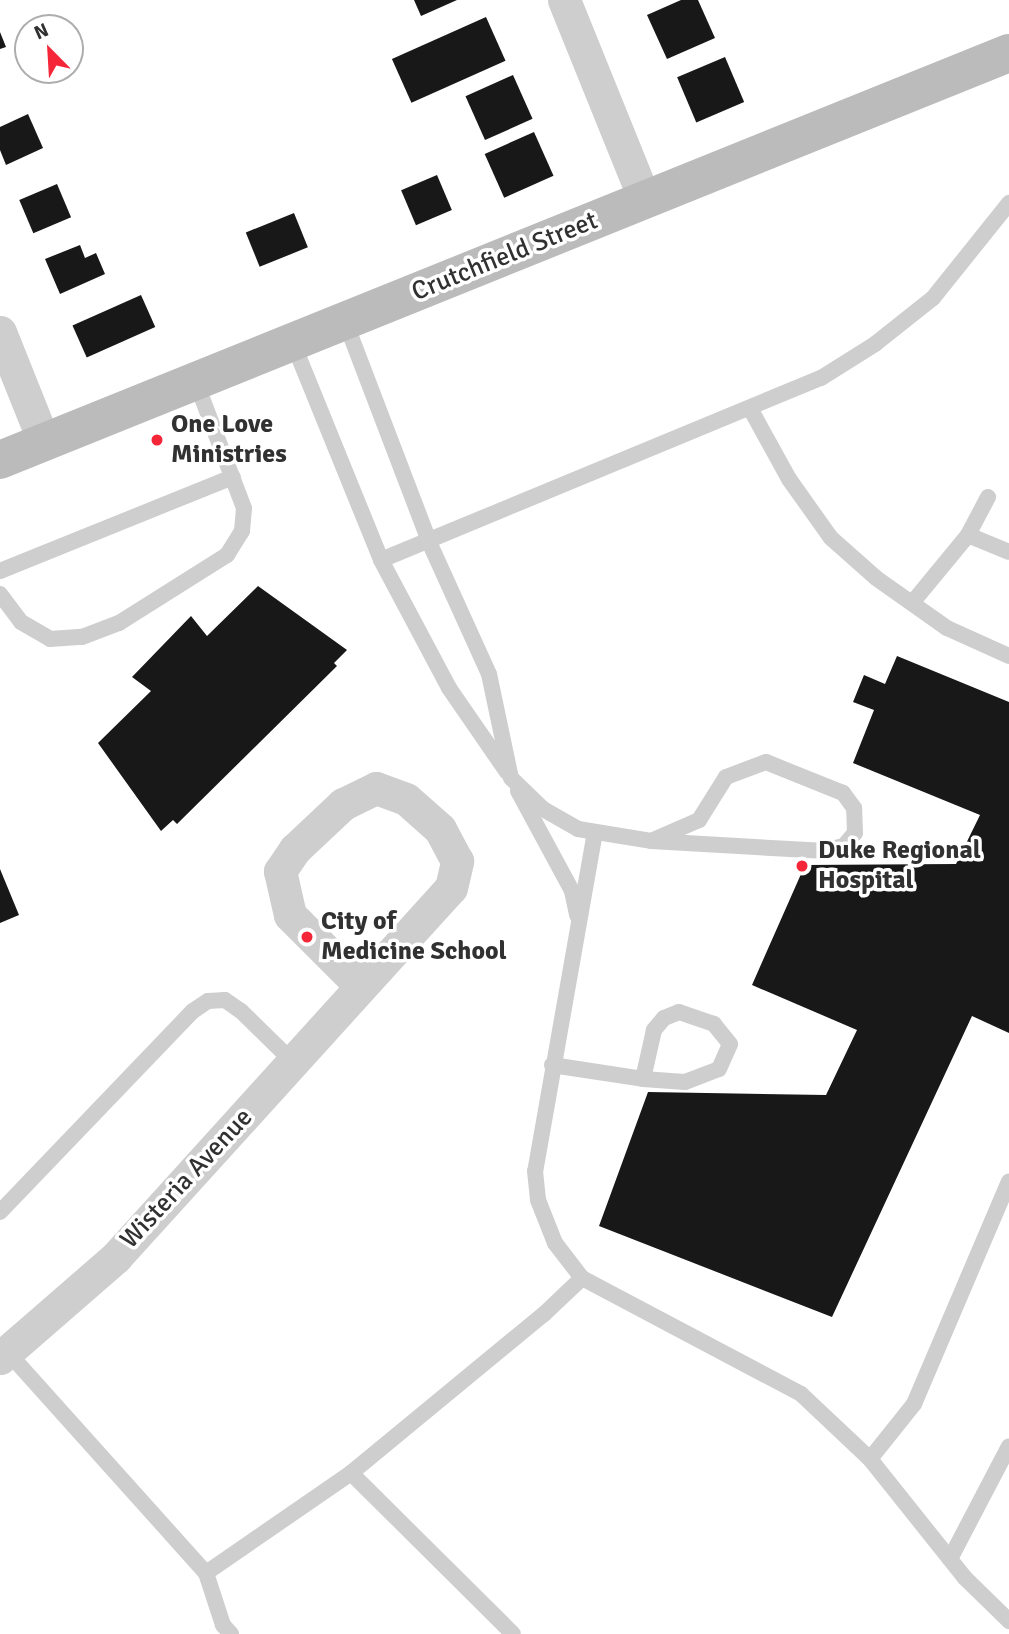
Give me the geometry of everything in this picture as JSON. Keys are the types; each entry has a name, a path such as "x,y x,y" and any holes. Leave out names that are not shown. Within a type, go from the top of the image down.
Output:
{"street":[{"path":"564,0 645,200"},
{"name":"Crutchfield Street","path":"0,460 1009,53"},
{"path":"3,350 44,442"},
{"name":"Wisteria Avenue","path":"3,1351 116,1257 360,985 443,899 457,871 453,850 428,816 396,793 376,788 343,803 295,849 280,871 280,886 290,915 360,985"}],"lane":[{"path":"381,560 430,544 821,378 875,344 933,298 1009,203"},
{"path":"345,321 430,544 489,674 511,778 543,809 578,829 652,841 822,851 844,846 855,833 854,808 843,793 766,762 726,777 699,820 652,841"},
{"path":"293,343 381,560 449,688 511,778 572,891 579,925"},
{"path":"0,594 21,622 50,639 82,637 119,623 227,555 242,531 244,508 196,382"},
{"path":"751,410 789,479 831,538 947,628 1009,656"},
{"path":"0,571 233,477"},
{"path":"912,603 968,535 988,498"},
{"path":"968,535 1009,552"},
{"path":"595,832 535,1171 538,1199 555,1243 582,1278 801,1394 870,1459 950,1559 1009,1621"},
{"path":"0,1212 193,1011 208,1002 225,1000 241,1011 292,1061"},
{"path":"552,1065 643,1079 685,1083 705,1078 719,1069 730,1044 714,1024 679,1012 671,1015 654,1030 643,1079"},
{"path":"870,1459 914,1404 1009,1181"},
{"path":"205,1573 351,1473 543,1315 582,1278"},
{"path":"3,1351 205,1573 223,1625 231,1634"},
{"path":"950,1559 1009,1446"},
{"path":"351,1473 513,1634"}],"building":[{"path":"414,0 457,0 421,16"},
{"path":"681,0 698,0 715,38 667,59 647,15"},
{"path":"486,17 506,61 411,103 392,59"},
{"path":"0,32 6,47 0,49"},
{"path":"725,57 744,102 696,122 677,77"},
{"path":"513,75 533,119 485,140 465,96"},
{"path":"28,114 43,148 6,165 0,150 0,127"},
{"path":"534,132 554,176 504,198 485,154"},
{"path":"437,175 452,210 416,225 401,190"},
{"path":"57,184 71,217 33,233 19,200"},
{"path":"294,213 308,247 260,267 246,232"},
{"path":"80,245 85,258 96,253 105,274 60,294 45,259"},
{"path":"141,295 155,327 87,357 72,326"},
{"path":"258,586 347,650 334,663 337,666 177,824 173,820 161,831 98,743 151,691 132,677 191,616 207,636"},
{"path":"897,656 1009,702 1009,1033 972,1016 832,1317 599,1226 648,1092 826,1095 857,1030 752,985 805,865 956,864 980,815 853,763 874,710 853,702 864,675 885,684"},
{"path":"0,869 19,915 0,923"}],"place":[{"name":"One Love Ministries","path":"157,440"},
{"name":"Duke Regional Hospital","path":"802,866"},
{"name":"City of Medicine School","path":"307,937"}]}
